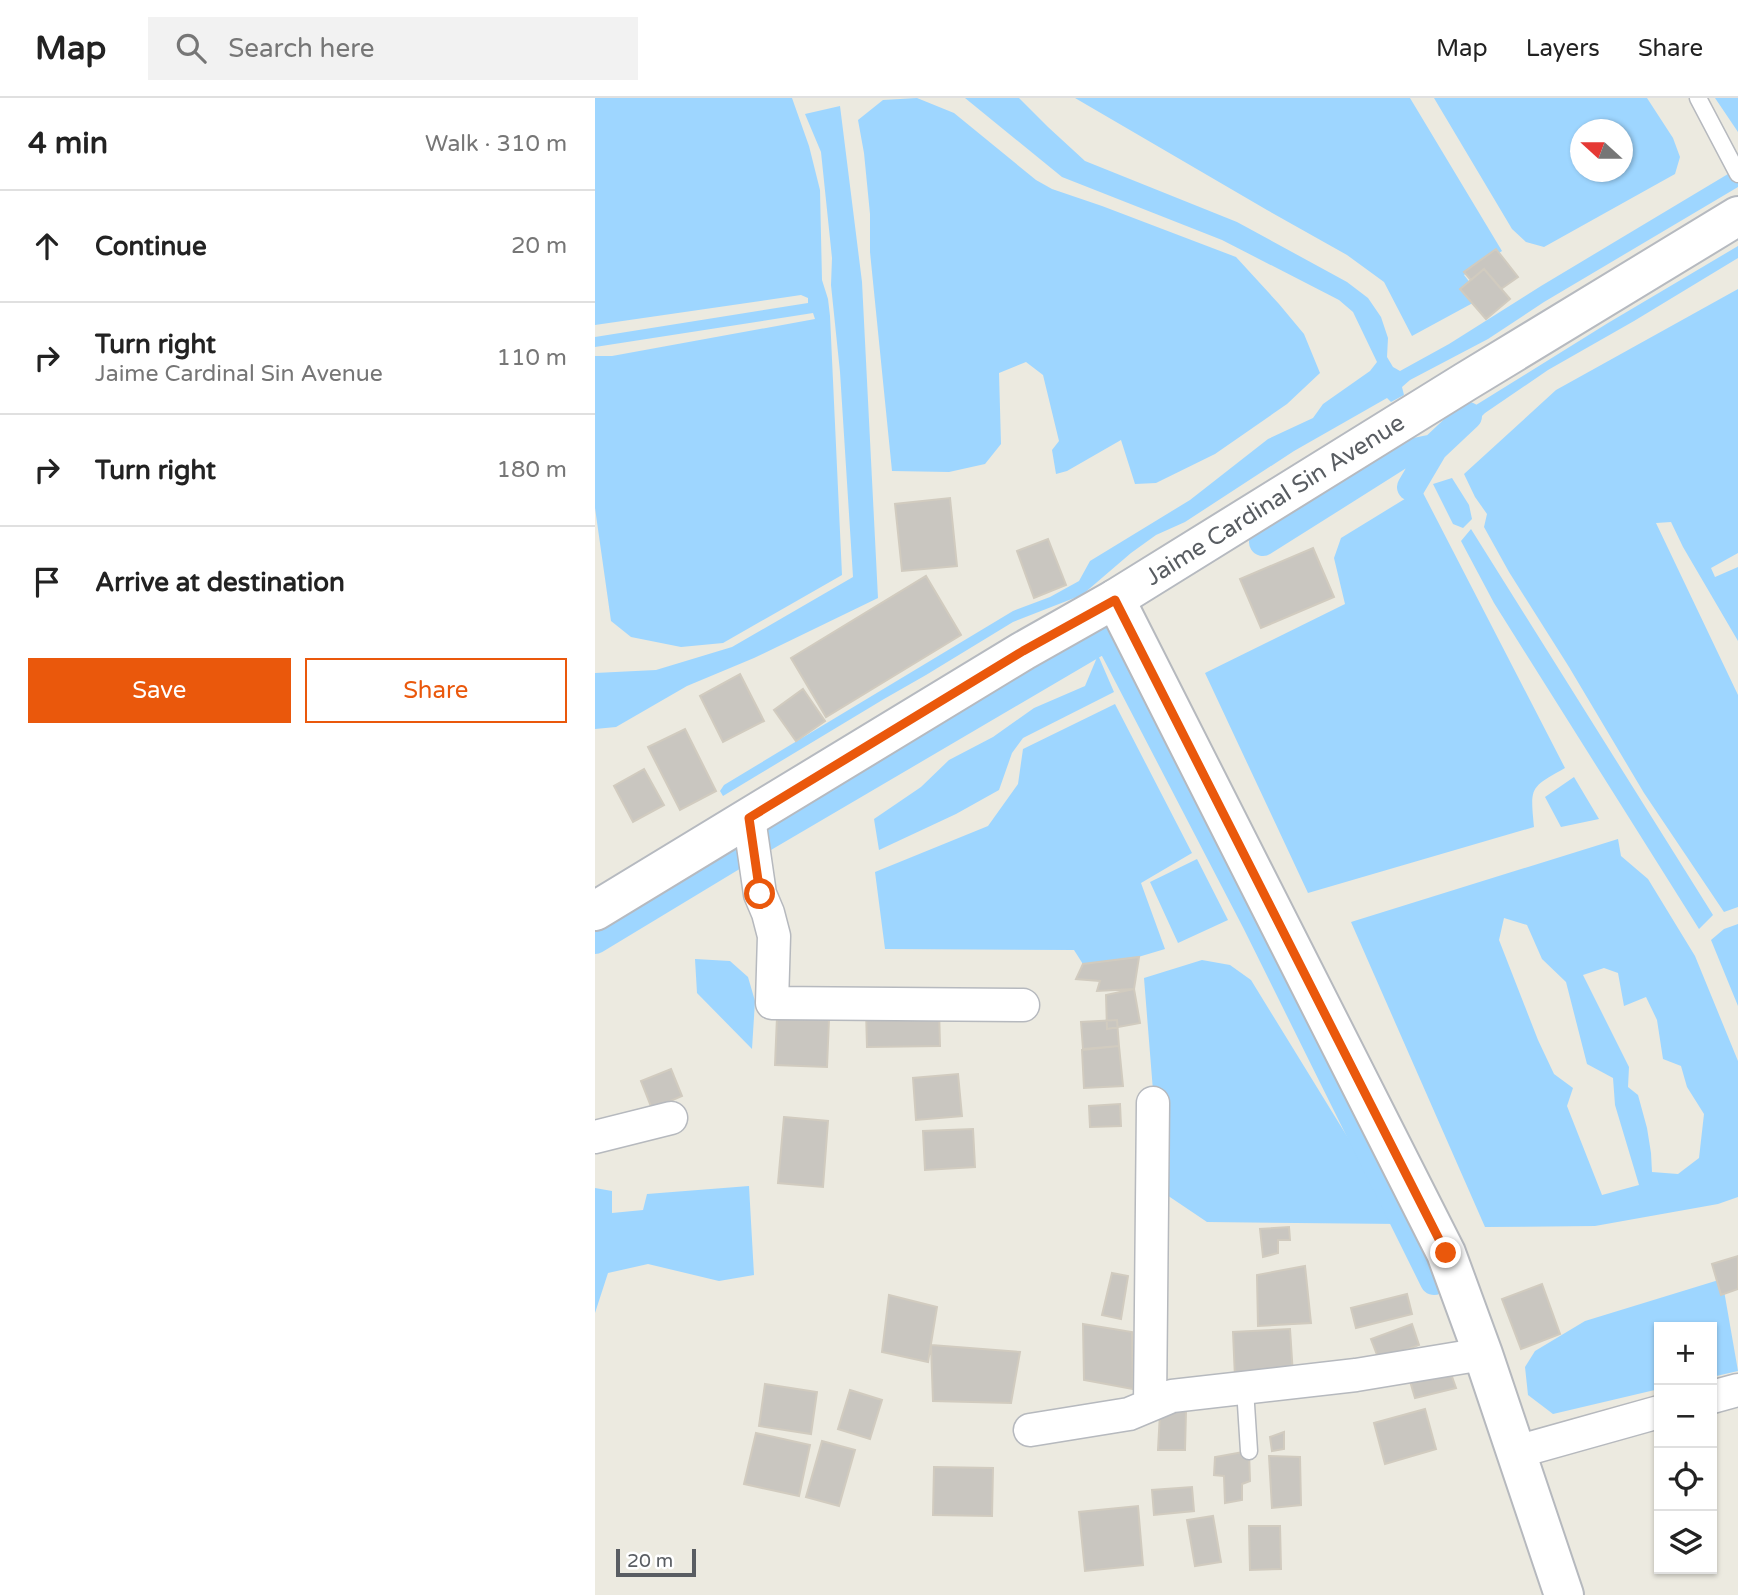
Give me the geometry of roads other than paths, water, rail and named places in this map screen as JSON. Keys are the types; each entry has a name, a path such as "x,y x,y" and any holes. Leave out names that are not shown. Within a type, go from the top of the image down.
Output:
{"main road":[{"name":"Jaime Cardinal Sin Avenue","path":"595,911 749,820 1023,651 1115,600 1738,216"},
{"path":"1115,600 1446,1253 1564,1595"}],"street":[{"path":"749,820 760,894 774,936 772,1003 1023,1005"},
{"path":"1150,1405 1153,1103"},
{"path":"595,1137 671,1118"},
{"path":"1030,1430 1129,1414 1172,1396 1356,1375 1483,1354"},
{"path":"1717,1396 1738,1390"},
{"path":"1516,1452 1654,1413"}],"lane":[{"path":"1698,98 1736,170"},
{"path":"1245,1389 1249,1451"}],"water":[{"path":"595,98 792,98 809,146 820,190 822,280 830,316 842,575 723,643 681,647 631,637 611,621 595,508 595,356 612,356 815,319 813,313 595,347 595,337 808,303 808,298 801,295 595,325"},
{"path":"917,98 954,113 1036,180 1052,189 1236,257 1304,334 1320,373 1287,404 1215,454 1156,483 1135,484 1121,440 1067,471 1056,474 1052,450 1059,441 1043,375 1026,362 999,373 1001,444 985,464 949,472 892,471 870,252 870,214 858,120 883,100"},
{"path":"965,98 1019,98 1085,161 1237,222 1347,282 1368,298 1381,317 1388,338 1387,357 1393,367 1400,371 1738,168 1738,187 1544,302 1488,339 1410,380 1402,387 1404,395 1391,402 1387,398 1294,451 1185,522 1156,535 1082,595 1013,622 723,796 720,791 724,785 1013,611 1050,597 1079,581 1090,561 1190,500 1268,439 1313,418 1323,404 1370,371 1377,362 1353,312 1339,300 1222,240 1062,177"},
{"path":"1075,98 1410,98 1502,251 1464,275 1482,298 1412,336 1384,282 1347,255"},
{"path":"1434,98 1647,98 1673,138 1680,157 1675,174 1544,247 1526,242 1512,229"},
{"path":"1715,98 1738,98 1738,132"},
{"path":"840,106 862,282 878,598 754,658 687,686 616,727 595,729 595,673 656,670 732,647 853,577 840,372 831,285 832,258 821,152 805,114"},
{"path":"1738,246 1738,258 1548,370 1485,413 1447,451 1434,433 1443,430 1455,418 1608,323"},
{"path":"1738,289 1738,553 1711,568 1715,577 1738,567 1738,641 1671,522 1656,523 1738,695 1738,907 1724,912 1644,793 1509,572 1484,527 1487,514 1464,474 1556,390"},
{"path":"1452,478 1469,505 1472,519 1463,528 1453,524 1433,484"},
{"path":"1421,489 1565,768 1545,780 1535,790 1532,803 1534,827 1308,893 1205,673 1345,604 1334,558 1341,538"},
{"path":"1471,529 1713,915 1699,929 1494,603 1461,541"},
{"path":"1098,655 1114,692 1023,738 1012,753 999,790 956,814 879,850 874,819 921,787 949,760 993,737 1034,708 1085,686"},
{"path":"1115,704 1192,853 1141,883 1165,949 1088,972 1074,950 885,949 875,872 988,826 1018,784 1023,749"},
{"path":"1574,777 1599,819 1561,827 1545,797"},
{"path":"1618,839 1621,856 1648,879 1695,956 1738,1061 1738,1197 1718,1204 1595,1226 1485,1227 1351,922","holes":["1504,918 1527,925 1542,959 1566,982 1587,1064 1613,1078 1615,1105 1639,1185 1602,1195 1567,1106 1573,1088 1554,1074 1499,940","1604,968 1618,973 1624,1006 1646,997 1657,1020 1663,1059 1681,1066 1687,1087 1704,1114 1699,1158 1678,1174 1652,1172 1647,1128 1638,1095 1628,1087 1629,1067 1583,975"]},
{"path":"1197,859 1228,920 1178,943 1150,882"},
{"path":"1738,924 1738,1006 1711,940 1724,929"},
{"path":"695,959 730,961 748,977 755,1001 752,1049 697,993"},
{"path":"1202,960 1230,965 1251,980 1401,1224 1207,1222 1161,1191 1144,978"},
{"path":"749,1186 754,1275 719,1281 648,1264 608,1273 595,1313 595,1188 612,1191 612,1213 643,1210 647,1194"},
{"path":"1722,1279 1738,1371 1717,1376 1717,1322 1654,1322 1654,1390 1553,1414 1528,1395 1525,1367 1535,1351 1585,1321"}],"waterway":[{"path":"1411,487 1434,448 1468,416"},
{"path":"1263,542 1401,455 1434,448"},
{"path":"1098,630 1103,639 1111,643 1256,922 1434,1281"},
{"path":"595,940 1103,639"}]}
